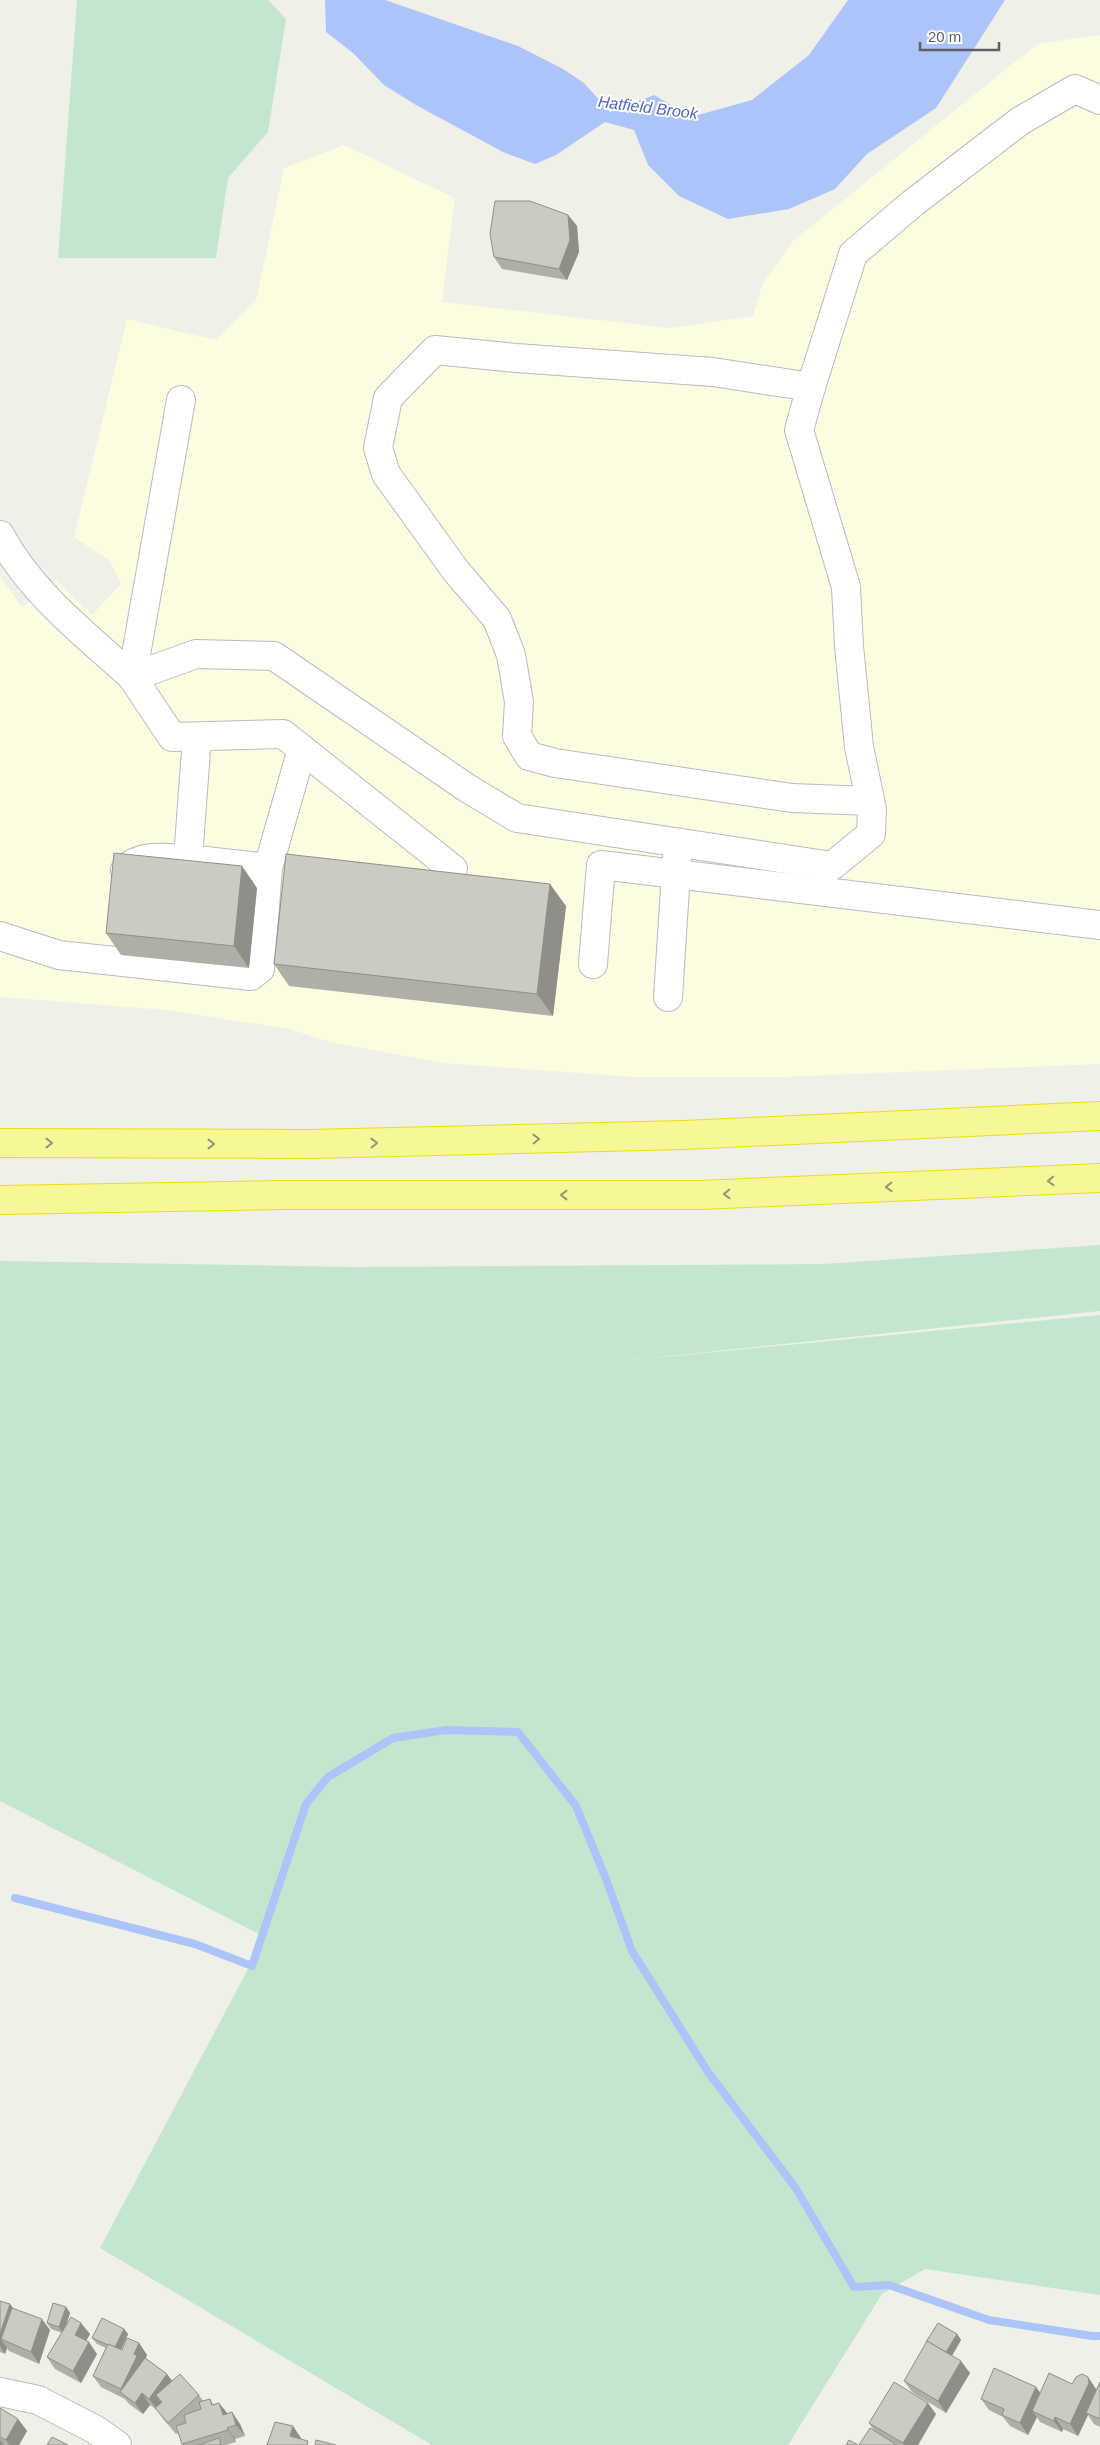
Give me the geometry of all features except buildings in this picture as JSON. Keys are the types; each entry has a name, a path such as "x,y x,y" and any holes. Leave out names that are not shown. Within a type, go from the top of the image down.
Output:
{"highway":[{"path":"0,1143 310,1144 616,1137 1100,1116"},
{"path":"0,1200 281,1194 700,1195 1100,1178"}],"street":[{"path":"132,678 196,654 274,656 467,788 517,818 832,866 871,834 870,801 859,747 849,646 846,587 799,430 853,254 913,203 1020,121 1075,89 1100,100"},
{"path":"811,386 713,372 516,358 435,350 388,398 378,448 386,474 456,571 497,619 512,655 519,702 517,736 529,756 555,763 792,798 870,801"},
{"path":"132,678 181,400"},
{"path":"0,535 12,557 40,593 132,678 172,737 283,734 453,869"},
{"path":"188,859 197,736"},
{"path":"0,936 59,955 244,976 256,973 260,970 268,868 302,749"},
{"path":"668,997 677,843"},
{"path":"121,898 125,870 131,864 157,857 268,868"},
{"path":"594,964 601,865 1100,925"},
{"path":"114,962 117,935"},
{"path":"0,2392 38,2400 96,2430 117,2445"}],"shaded area":[{"path":"77,0 268,0 286,19 268,132 228,178 216,258 58,258"},
{"path":"1097,35 1100,37 1100,1064 784,1077 632,1077 443,1063 330,1042 289,1029 166,1010 0,997 0,576 22,608 56,580 92,615 121,584 110,561 74,537 127,319 216,340 256,301 284,168 344,145 455,198 442,302 670,328 753,316 762,285 793,241 1037,44"},
{"path":"1100,1245 1100,1311 631,1360 1100,1315 1100,2295 925,2269 882,2294 788,2445 432,2445 100,2248 265,1937 0,1801 0,1261 353,1267 824,1264"}],"water":[{"name":"Hatfield Brook","path":"325,0 385,0 518,46 563,69 584,83 610,112 654,95 691,117 752,100 809,55 848,0 1005,0 936,108 867,154 835,189 789,209 728,219 679,196 648,165 634,130 605,122 556,155 535,164 503,152 416,105 384,85 353,53 326,32"}],"waterway":[{"path":"15,1898 195,1944 252,1966 306,1804 328,1777 393,1738 446,1730 518,1732 576,1806 606,1879 632,1951 708,2072 795,2187 854,2287 889,2285 989,2320 1100,2336"}]}
